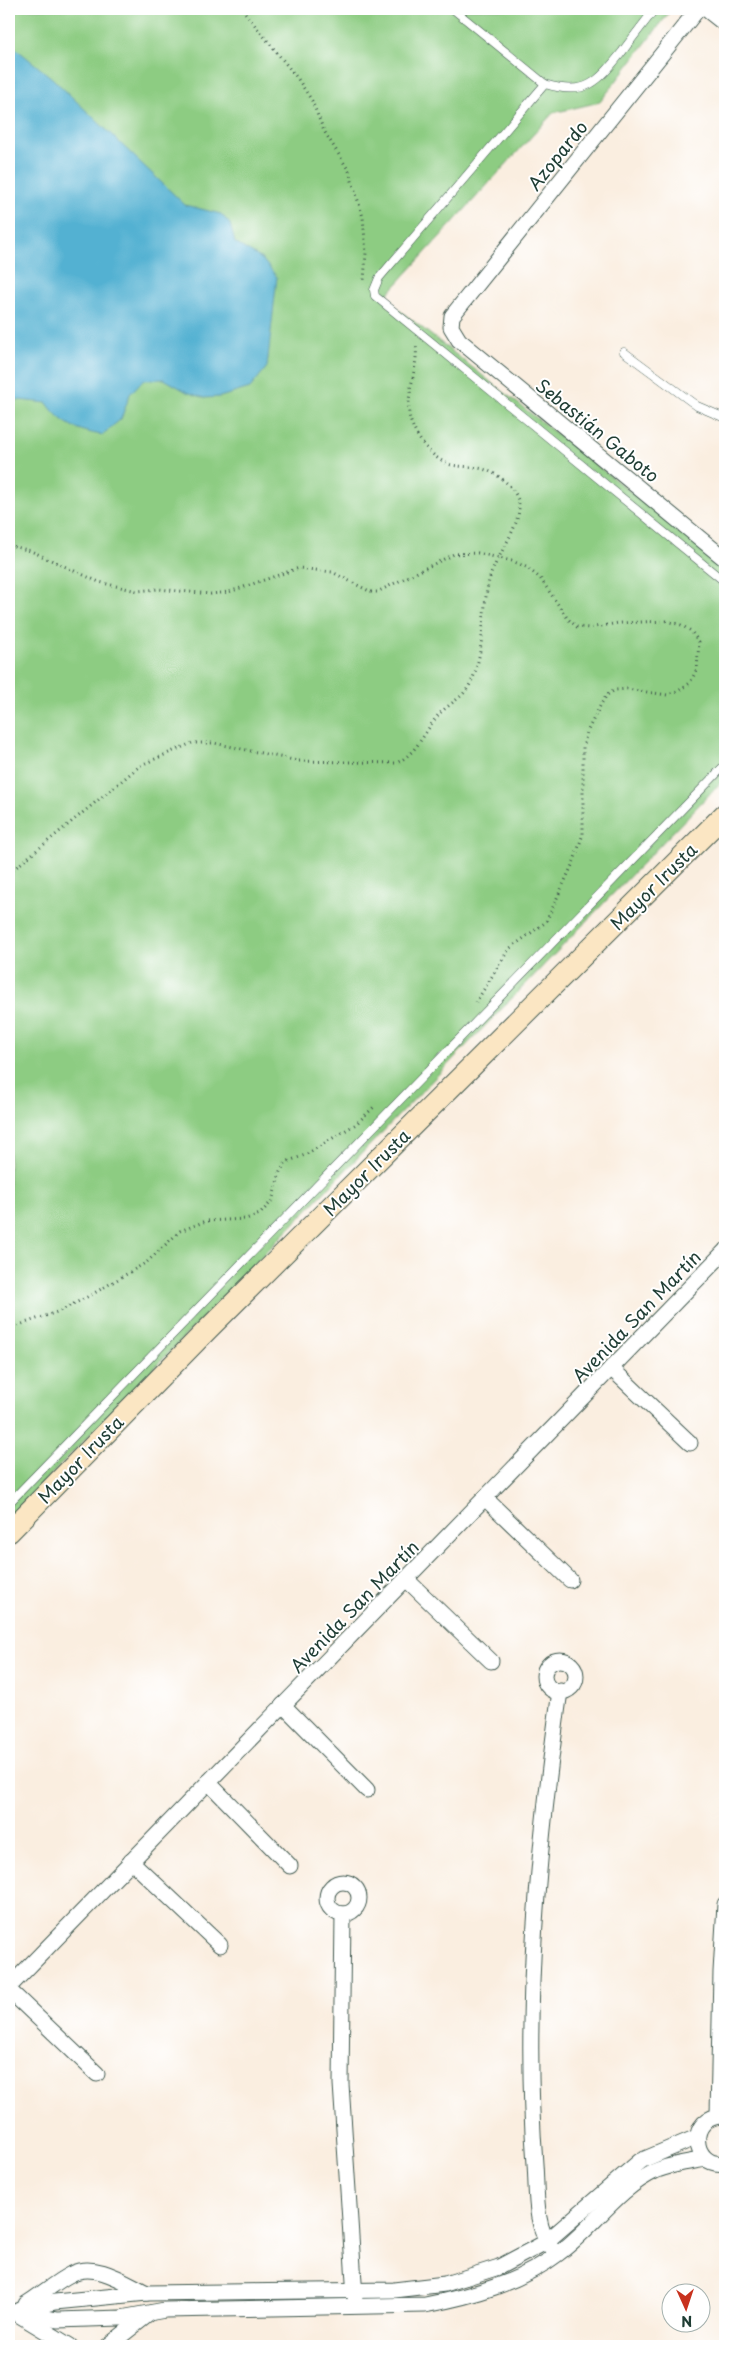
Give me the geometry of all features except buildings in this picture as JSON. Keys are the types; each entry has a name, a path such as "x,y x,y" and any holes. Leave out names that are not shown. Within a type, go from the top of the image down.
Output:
{"main road":[{"name":"Mayor Irusta","path":"9,1532 208,1330 725,814"}],"street":[{"name":"Azopardo","path":"451,327 452,316 698,9"},
{"path":"706,9 725,24"},
{"name":"Sebastián Gaboto","path":"451,327 459,340 725,559"},
{"name":"Avenida San Martín","path":"9,1988 725,1251"},
{"path":"611,1368 690,1443"},
{"path":"485,1498 570,1580"},
{"path":"406,1579 491,1661"},
{"path":"558,2254 546,2242 538,2208 530,2051 539,1856 560,1691"},
{"path":"283,1705 367,1790"},
{"path":"208,1782 290,1866"},
{"path":"131,1861 220,1945"},
{"path":"725,1904 720,1991 722,2116 704,2122 697,2137 701,2153 706,2159 725,2163"},
{"path":"343,1914 341,2084 356,2306"},
{"path":"9,1988 97,2074"},
{"path":"11,2311 56,2302 147,2293 394,2290 445,2284 499,2267 546,2242 640,2160 697,2137"},
{"path":"11,2311 57,2320 121,2318 158,2311 425,2305 458,2298 494,2288 534,2269 558,2254 634,2185 654,2172 672,2165 706,2159"},
{"path":"11,2311 73,2272 88,2270 102,2272 147,2293"},
{"path":"108,2346 158,2311 165,2292"},
{"path":"11,2311 70,2346"}],"lane":[{"path":"453,9 545,84 562,90 578,89 601,79 655,9"},
{"path":"545,84 379,278 375,284 375,296 725,582"},
{"path":"624,352 697,406 725,418"},
{"path":"9,1503 725,765"}],"path":[{"path":"242,9 298,79 312,101 324,131 349,171 363,218 366,252 364,283"},
{"path":"9,873 141,765 192,743 214,743 298,761 385,765 406,758 443,709 464,693 480,656 490,576 518,516 518,501 513,491 498,476 480,468 449,464 429,452 411,422 410,399 417,363 416,344 412,336"},
{"path":"9,545 31,551 117,588 137,591 172,589 211,594 229,592 299,568 332,572 371,592 378,592 454,554 478,553 499,557 526,567 540,578 568,619 577,627 589,628 619,623 666,621 680,625 690,631 699,642 700,655 697,669 690,683 677,692 667,695 626,689 615,690 607,695 587,732 583,747 583,834 570,870 546,922 509,949 493,978 473,1007"},
{"path":"9,1331 60,1311 91,1295 147,1262 180,1231 206,1221 246,1219 260,1214 272,1201 280,1172 286,1162 304,1155 356,1124 378,1104"}],"green space":[{"path":"9,9 672,9 600,102 553,113 384,298 725,566 725,778 9,1518"}],"water":[{"path":"9,43 52,78 185,205 221,214 230,224 235,243 262,259 277,277 267,367 250,388 220,397 204,398 187,392 164,379 143,380 130,394 121,419 102,435 78,429 64,421 47,403 9,399"}]}
